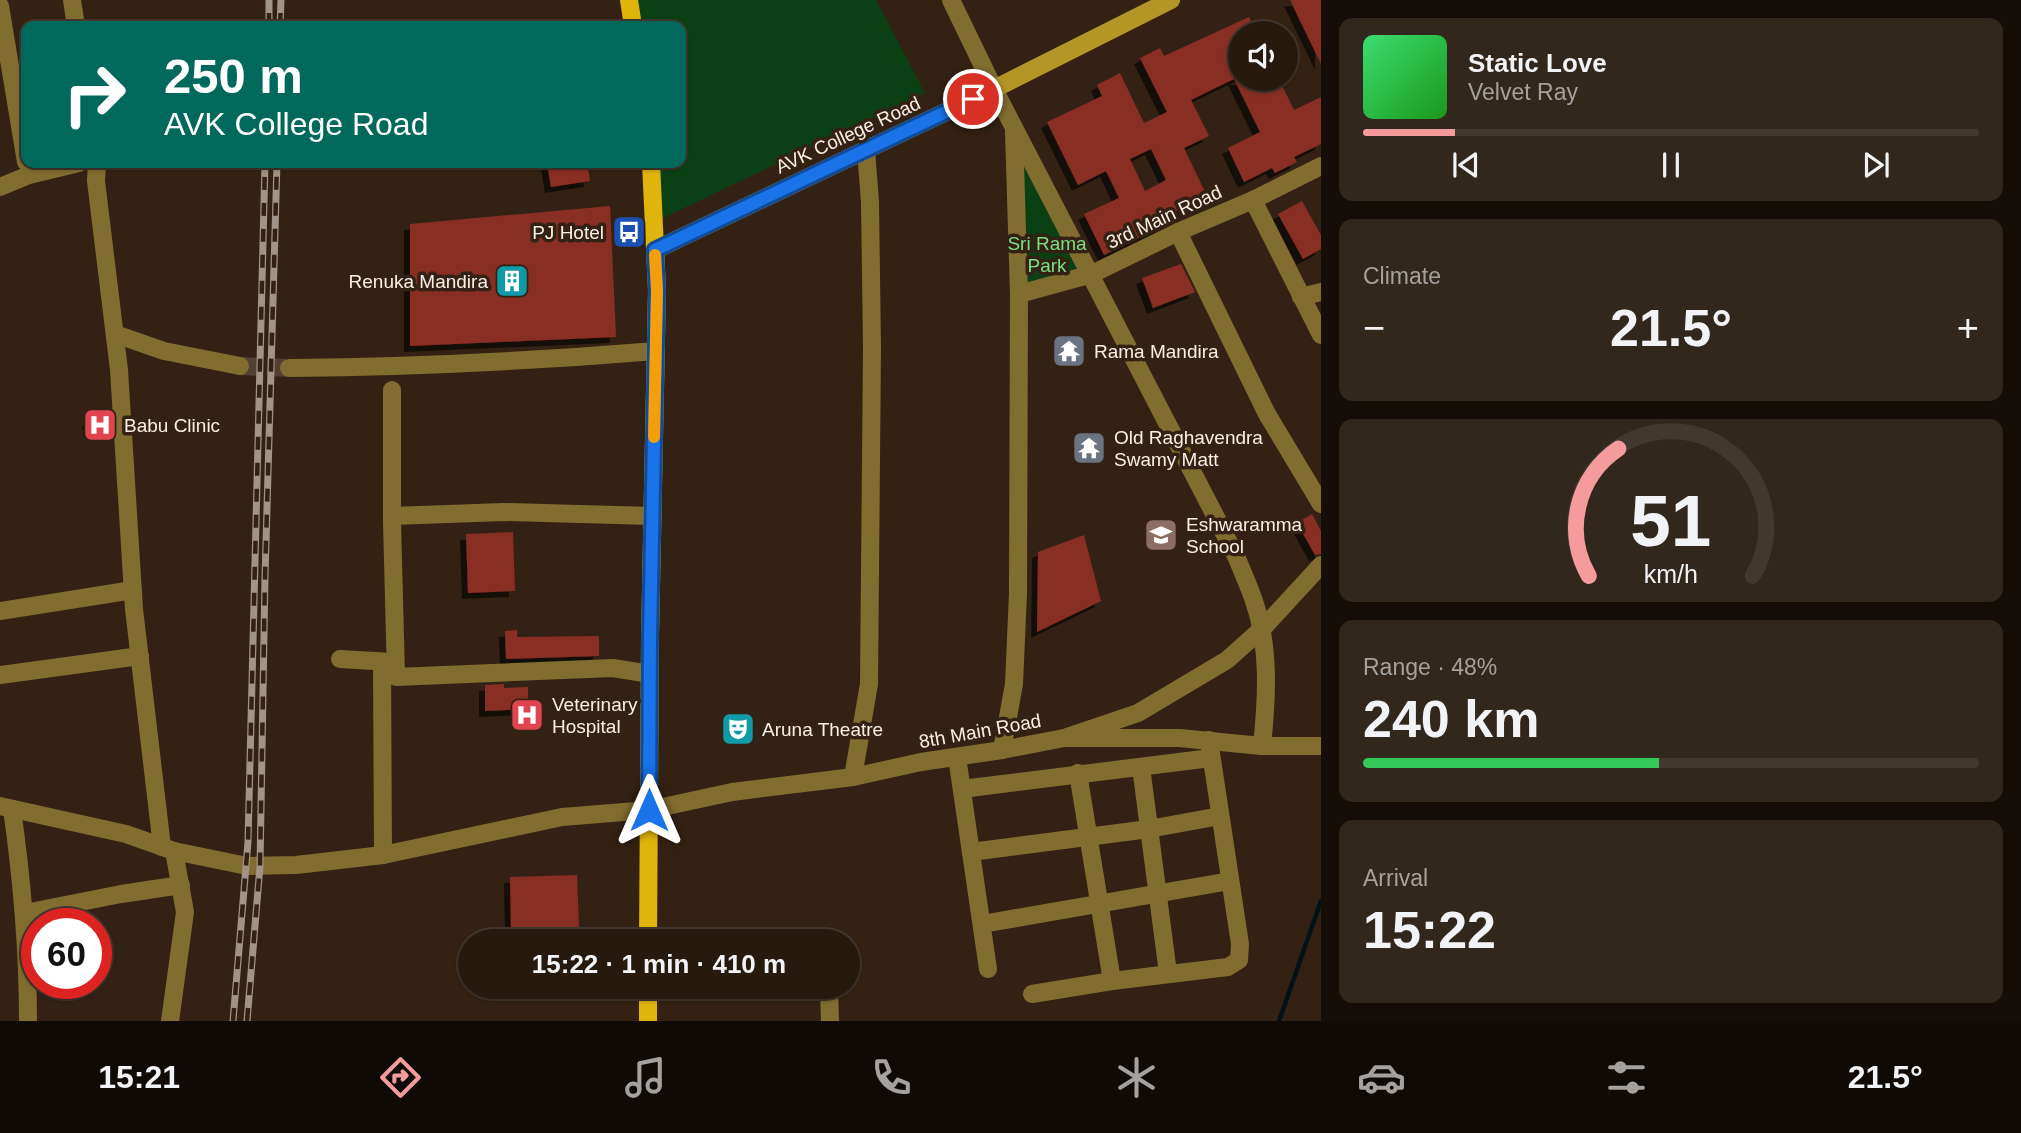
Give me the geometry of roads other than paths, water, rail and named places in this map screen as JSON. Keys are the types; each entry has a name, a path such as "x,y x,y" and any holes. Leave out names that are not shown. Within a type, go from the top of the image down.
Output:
{"main road":[{"path":"629,0 633,21"},
{"name":"AVK College Road","path":"655,250 994,89 1171,0"},
{"path":"648,929 656,351 651,168"},
{"path":"648,999 648,1021"}],"street":[{"path":"72,0 75,21"},
{"path":"951,0 994,89 1236,556 1255,602 1261,630 1267,691 1262,746"},
{"path":"0,6 21,131"},
{"path":"1002,750 1014,684 1018,593 1019,295 1013,126"},
{"path":"853,777 869,684 872,348 870,202 866,150"},
{"name":"3rd Main Road","path":"1019,295 1092,274 1321,166"},
{"path":"0,187 26,168"},
{"path":"97,168 96,181 115,334 140,656 168,849 181,885 185,912 170,1021"},
{"path":"1253,200 1321,335"},
{"path":"1178,232 1267,414 1321,504"},
{"path":"1301,297 1321,292"},
{"path":"115,334 163,351 240,366"},
{"path":"289,368 412,366 656,351"},
{"path":"383,855 392,516 392,390"},
{"path":"392,516 504,512 652,516"},
{"path":"1064,738 1138,713 1227,660 1261,630 1321,565"},
{"path":"0,611 133,590"},
{"path":"0,675 140,656"},
{"path":"340,659 389,662"},
{"path":"389,662 396,677 613,668 650,674"},
{"name":"8th Main Road","path":"6,807 126,834 168,849 247,866 296,865 383,855 562,817 649,810 732,792 853,777 1064,738 1179,738 1210,749 1321,746"},
{"path":"962,789 1141,767 1210,749 1240,944 1239,960 1228,967 1168,973 1032,994"},
{"path":"957,757 988,969"},
{"path":"1141,767 1168,973"},
{"path":"1078,773 1112,981"},
{"path":"6,807 24,908"},
{"path":"971,852 1149,830 1220,816"},
{"path":"982,924 1230,880"},
{"path":"50,908 181,885"},
{"path":"28,999 28,1021"},
{"path":"829,999 830,1021"}],"waterway":[{"path":"1279,1021 1321,901"}],"tunnel":[{"path":"240,366 289,368"}],"railway":[{"path":"269,0 269,21"},
{"path":"280,21 281,0"},
{"path":"233,1021 248,842 265,168"},
{"path":"247,1021 260,866 277,168"}],"place":[{"name":"PJ Hotel","path":"629,232"},
{"name":"Renuka Mandira","path":"512,281"},
{"name":"Rama Mandira","path":"1069,351"},
{"name":"Babu Clinic","path":"100,425"},
{"name":"Old Raghavendra Swamy Matt","path":"1089,448"},
{"name":"Eshwaramma School","path":"1161,535"},
{"name":"Veterinary Hospital","path":"527,715"},
{"name":"Aruna Theatre","path":"738,729"}],"park label":[{"name":"Sri Rama Park","path":"1047,254"}]}
